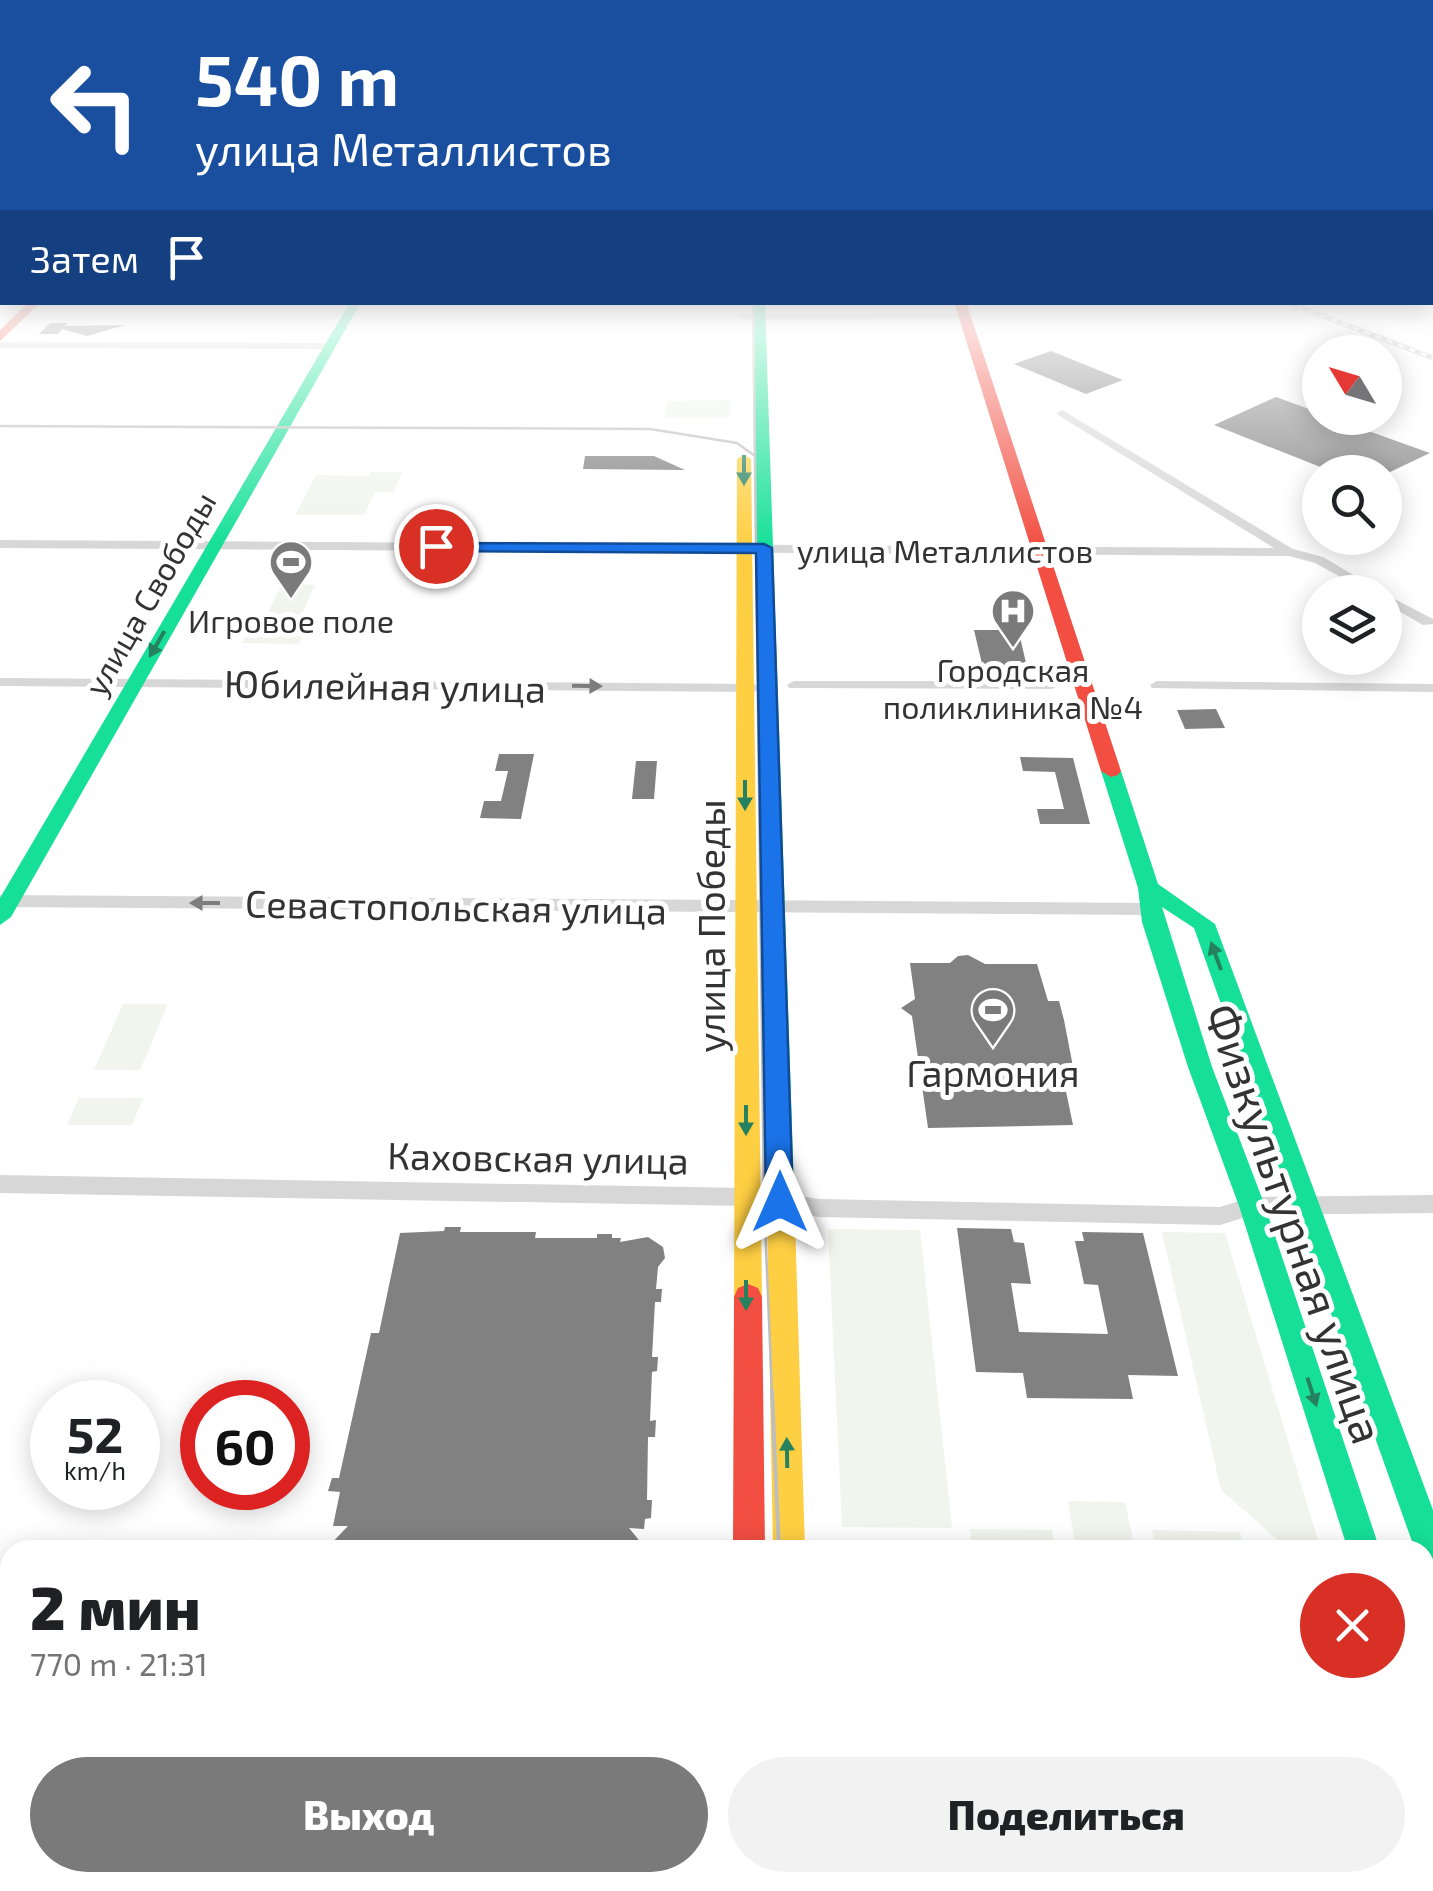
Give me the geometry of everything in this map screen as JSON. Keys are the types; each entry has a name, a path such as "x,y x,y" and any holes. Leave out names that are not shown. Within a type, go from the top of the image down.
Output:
{"main road":[{"name":"улица Свободы","path":"3,906 315,370"},
{"name":"улица Победы","path":"749,1540 746,1197 734,909 754,548 752,370"},
{"name":"Физкультурная улица","path":"982,370 1204,1080 1252,1206 1361,1540"},
{"name":"улица Победы","path":"754,548 769,688 789,1540"},
{"name":"Физкультурная улица","path":"1151,906 1183,908 1204,924 1428,1540"},
{"name":"Каховская улица","path":"746,1197 780,1202"}],"street":[{"path":"1062,412 1290,552 1319,560 1346,575"},
{"name":"улица Металлистов","path":"0,544 1290,552"},
{"path":"1402,607 1428,622"},
{"name":"Юбилейная улица","path":"0,682 769,688"},
{"path":"794,685 1052,686"},
{"path":"1157,685 1433,688"},
{"name":"Севастопольская улица","path":"3,906 774,909 1151,906"},
{"name":"Каховская улица","path":"0,1184 746,1197"},
{"name":"Каховская улица","path":"780,1202 818,1208 1220,1216 1252,1206 1433,1204"}],"shaded area":[{"path":"731,400 729,418 664,418 667,401"},
{"path":"371,472 402,472 394,492 375,492 364,515 295,515 316,475 369,476"},
{"name":"Игровое поле","path":"282,585 315,585 301,616 269,618 267,614"},
{"path":"254,621 293,621 287,635 304,635 299,644 242,643"},
{"path":"123,1004 168,1004 140,1070 94,1070"},
{"path":"79,1098 143,1098 132,1125 67,1125"},
{"path":"828,1229 920,1230 952,1528 842,1527"},
{"path":"1162,1232 1225,1233 1318,1540 1278,1540 1221,1490"},
{"path":"1068,1501 1125,1502 1133,1540 1074,1540"},
{"path":"970,1529 1052,1530 1054,1540 971,1540"},
{"path":"1152,1530 1240,1532 1242,1540 1154,1540"}],"building":[{"path":"1029,370 1099,370 1123,380 1086,394"},
{"path":"1276,397 1302,406 1302,435 1380,435 1430,453 1402,466 1402,455 1302,455 1302,460 1214,425"},
{"path":"585,456 654,456 685,470 583,469"},
{"name":"Городская поликлиника №4","path":"974,630 1003,630 1004,636 1020,637 1026,663 1012,662 1013,669 983,668"},
{"path":"1216,709 1225,728 1185,729 1177,710"},
{"path":"499,754 534,754 521,819 480,818 484,801 501,801 508,771 495,771"},
{"path":"1020,757 1073,758 1090,824 1040,824 1037,809 1064,809 1055,772 1023,771"},
{"path":"636,761 657,761 654,799 632,799"},
{"name":"Гармония","path":"968,955 985,964 1037,964 1048,1001 1059,1001 1064,1020 1075,1077 1063,1077 1073,1125 928,1128 912,1016 901,1008 915,999 910,963 950,963 958,956"},
{"path":"445,1227 461,1227 460,1232 536,1232 535,1238 597,1238 597,1234 612,1234 612,1238 621,1238 620,1242 648,1237 663,1247 665,1258 658,1267 656,1289 662,1289 661,1302 655,1302 652,1357 658,1357 657,1371 652,1372 650,1421 656,1420 655,1437 648,1437 647,1500 652,1500 651,1518 645,1519 644,1529 629,1528 639,1540 335,1540 348,1526 333,1526 340,1492 328,1491 332,1478 339,1478 371,1333 379,1333 400,1233 444,1231"},
{"path":"957,1228 1011,1229 1014,1242 1024,1243 1031,1284 1011,1283 1019,1332 1108,1334 1098,1285 1084,1284 1075,1241 1084,1241 1082,1232 1143,1233 1178,1376 1128,1375 1133,1399 1027,1398 1023,1373 976,1372"}],"tram line":[{"path":"754,370 755,456"},
{"path":"0,426 650,429 737,443 755,456"},
{"path":"755,456 764,1200 772,1393"},
{"path":"772,1391 779,1540"}],"traffic: fast":[{"path":"0,917 316,370"},
{"path":"761,370 781,1220"},
{"path":"1111,771 1149,888 1153,922 1200,1067 1252,1206 1361,1540"},
{"path":"1149,888 1204,924 1428,1540"}],"traffic: slow":[{"path":"744,459 748,1297"},
{"path":"781,1220 789,1540"}],"traffic: jam":[{"path":"982,370 1111,771"},
{"path":"748,1297 749,1540"}],"place":[{"name":"Игровое поле","path":"291,600"},
{"name":"Городская поликлиника №4","path":"1013,649"},
{"name":"Гармония","path":"993,1048"}],"route":[{"path":"436,546 764,548 780,1202"}]}
